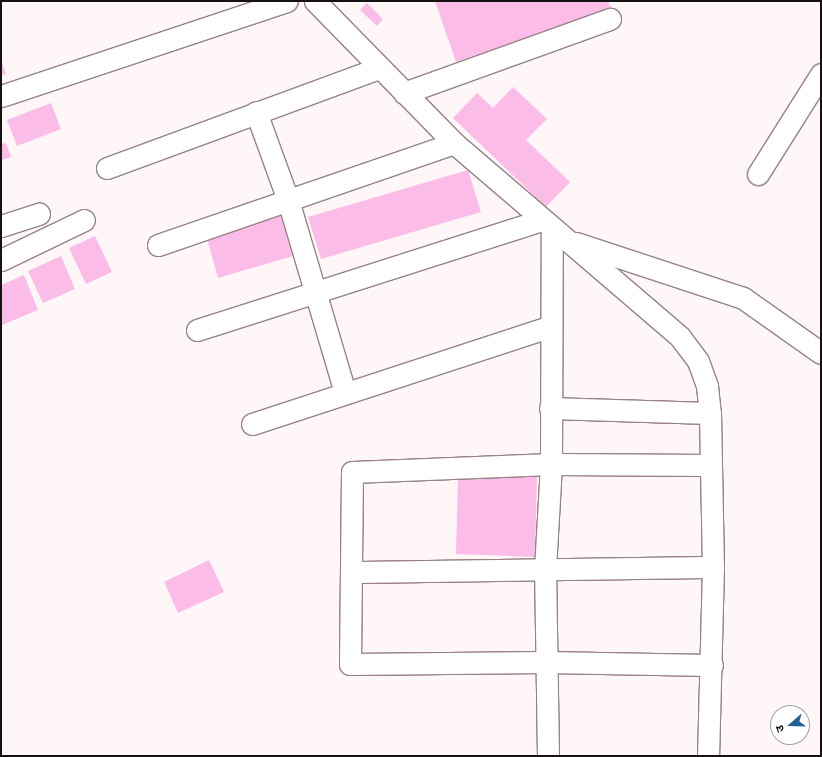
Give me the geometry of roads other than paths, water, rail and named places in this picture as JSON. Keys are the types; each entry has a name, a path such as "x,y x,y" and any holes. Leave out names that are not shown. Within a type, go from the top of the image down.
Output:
{"street":[{"path":"1,96 287,1"},
{"path":"315,1 454,143 689,348 703,372 710,413 713,567 712,665 708,756"},
{"path":"404,93 610,19"},
{"path":"107,168 379,68"},
{"path":"758,174 821,74"},
{"path":"256,112 288,200 317,292 345,393"},
{"path":"158,244 454,143"},
{"path":"39,214 3,226 9,256 84,220"},
{"path":"548,756 545,662 545,569 551,464 549,328 553,229"},
{"path":"197,330 317,292 553,229 743,298 821,353"},
{"path":"252,424 549,328"},
{"path":"550,408 710,413"},
{"path":"710,464 551,464 352,472 350,664 545,662 712,665"},
{"path":"351,572 713,567"}]}
